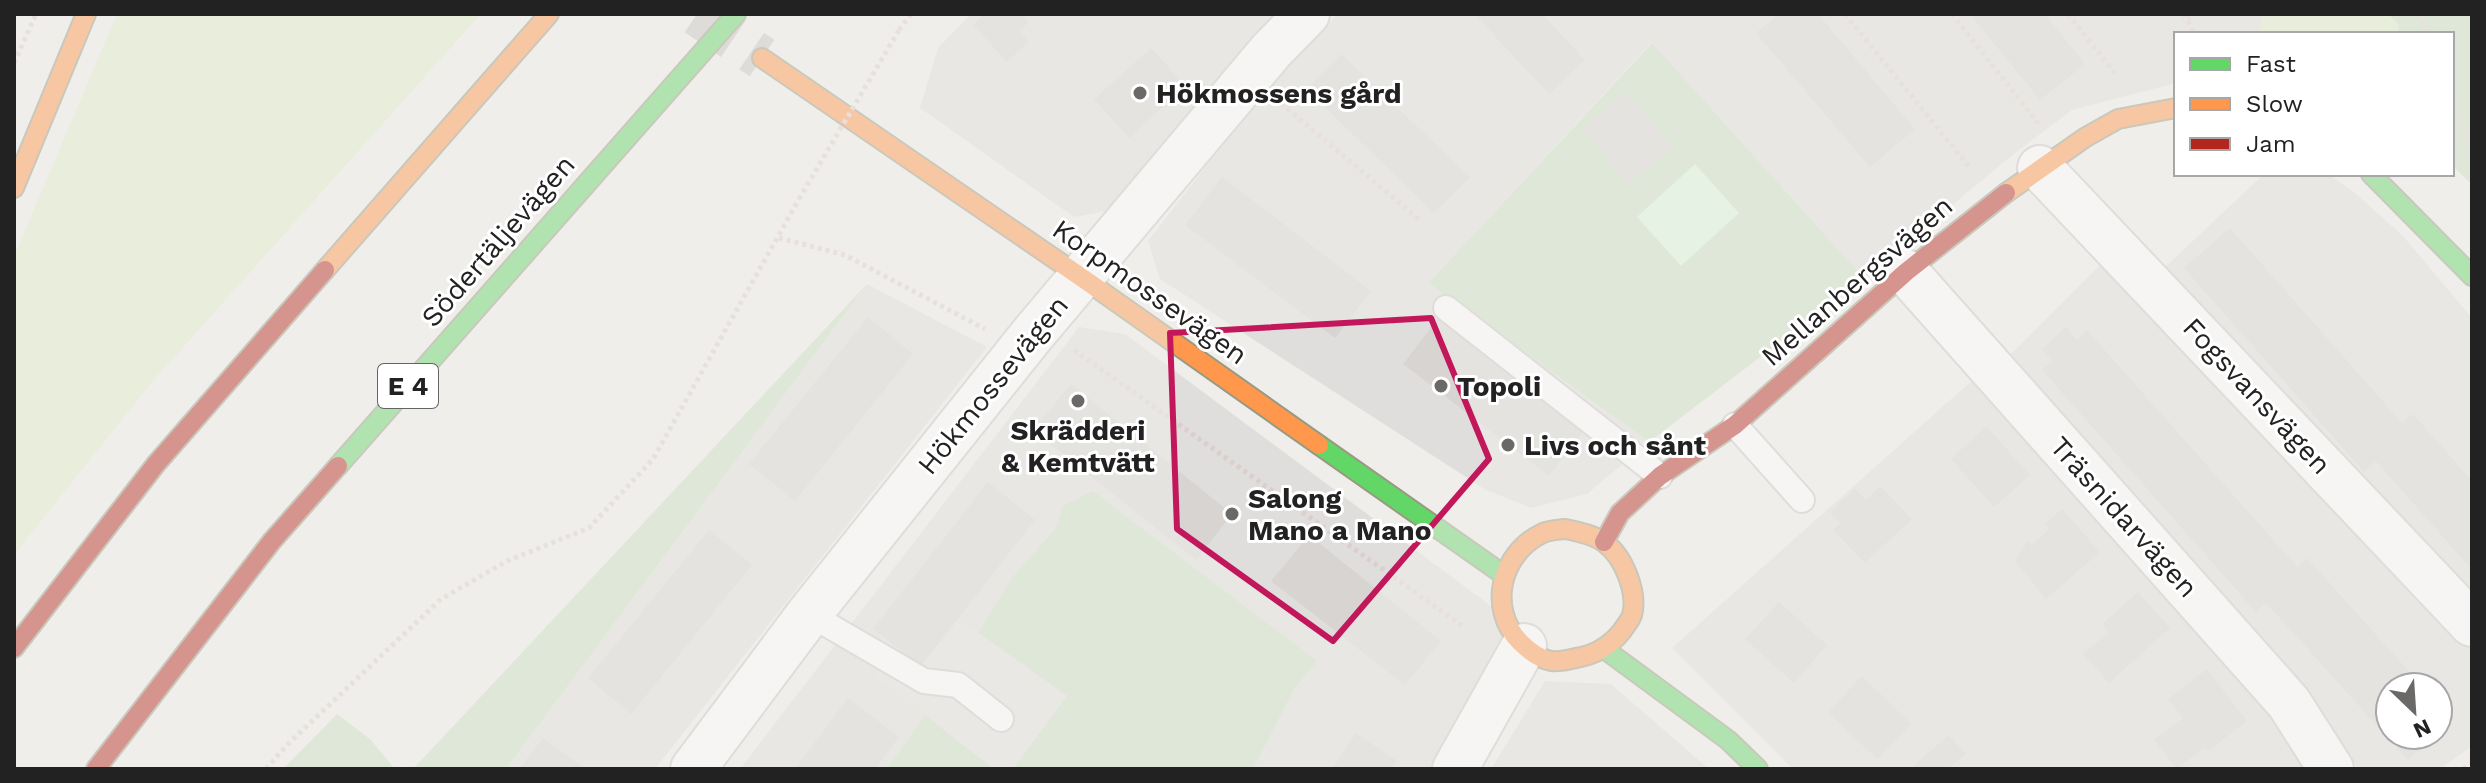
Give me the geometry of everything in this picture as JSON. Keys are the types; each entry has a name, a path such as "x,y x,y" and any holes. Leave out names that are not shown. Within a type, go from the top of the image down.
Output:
{"main road":[{"path":"14,188 86,14"},
{"path":"14,648 156,464 549,14"},
{"name":"Södertäljevägen","path":"96,769 272,541 736,14"},
{"name":"Korpmossevägen","path":"762,58 1081,277 1504,575"},
{"name":"Mellanbergsvägen","path":"1604,542 1620,513 1660,476 1735,425 1906,272 1996,199 2086,137 2118,119 2174,108"},
{"path":"2373,176 2472,276"},
{"path":"1565,529 1604,542 1625,566 1631,582 1632,614 1614,640 1592,656 1550,662 1524,646 1510,632 1499,592 1504,575 1517,551 1543,532 1565,529"},
{"path":"1603,648 1728,740 1758,769"}],"street":[{"name":"Hökmossevägen","path":"693,769 1014,329 1081,277 1249,77 1307,14"},
{"name":"Fogsvansvägen","path":"2052,162 2472,624"},
{"name":"Träsnidarvägen","path":"1906,272 2289,703 2331,769"},
{"path":"1455,769 1524,646"}],"lane":[{"path":"1446,308 1660,476"},
{"path":"1735,425 1802,500"},
{"path":"809,614 924,681 958,685 1001,719"}],"path":[{"path":"14,63 36,14"},
{"path":"266,769 287,745 441,599 507,561 589,528 653,459 799,199 911,14"},
{"path":"1845,14 1996,199"},
{"path":"1952,14 2052,162"},
{"path":"2068,14 2146,112"},
{"path":"2185,17 2194,14"},
{"path":"2417,14 2427,32"},
{"path":"1249,77 1421,221"},
{"path":"2454,103 2472,151"},
{"path":"779,238 845,255 986,329 1014,329 1079,352 1472,633"},
{"path":"2463,769 2472,764"}],"highlighted area":[{"path":"1431,318 1489,459 1333,641 1177,529 1170,333"}],"shaded area":[{"path":"971,14 1287,14 1114,210 1074,217 920,108 938,48"},
{"path":"1338,14 2264,14 2259,32 2174,32 2174,84 2072,110 1864,278 1651,43 1428,283 1649,442 1587,494 1531,508 1486,490 1160,279 1148,241 1278,73"},
{"path":"2262,176 2331,176 2403,236 2472,318 2472,591 2358,476 2163,269"},
{"path":"2107,258 2472,624 2472,746 2440,769 2358,769 2305,689 2008,357"},
{"path":"867,284 987,347 655,769 506,769"},
{"path":"1079,327 1125,334 1491,606 1521,633 1439,769 740,769"},
{"path":"1977,376 2274,716 2308,769 1793,769 1672,648"},
{"path":"959,619 1067,696 1013,769 994,769 874,675 894,650 921,666"},
{"path":"1545,681 1611,684 1709,769 1491,769"}],"green space":[{"path":"117,14 481,14 152,382 14,555 14,256"},
{"path":"2264,14 2388,14 2399,25 2398,32 2259,32"},
{"path":"2388,14 2472,14 2472,185 2454,167 2454,32 2398,32 2399,25"},
{"path":"1652,43 1864,278 1649,442 1428,283"},
{"path":"1695,164 1739,213 1681,266 1637,217"},
{"path":"867,284 506,769 413,769"},
{"path":"1093,491 1317,661 1294,689 1253,769 1013,769 1067,696 978,633 1011,579 1056,528 1063,506"},
{"path":"337,714 370,739 395,769 283,769"},
{"path":"925,715 994,769 887,769"}],"building":[{"path":"984,14 1022,14 1029,22 1019,31 1029,41 1007,62 973,25"},
{"path":"1474,14 1542,14 1585,60 1549,94"},
{"path":"1779,14 1818,14 1915,129 1870,167 1756,33"},
{"path":"1970,14 2045,14 2085,64 2040,100"},
{"name":"Hökmossens gård","path":"1151,48 1186,86 1129,138 1094,99"},
{"path":"1341,54 1470,177 1434,213 1306,89"},
{"path":"1626,91 1673,147 1629,184 1582,129"},
{"path":"1222,177 1371,291 1335,338 1185,225"},
{"path":"2230,228 2402,423 2413,414 2472,481 2472,570 2376,461 2364,472 2184,268"},
{"path":"1440,316 1586,428 1549,476 1403,364"},
{"path":"868,317 913,354 795,501 749,464"},
{"path":"2066,327 2077,340 2087,330 2297,567 2307,558 2409,671 2374,671 2374,722 2266,603 2256,612 2042,370 2053,361 2042,349"},
{"path":"1071,384 1232,514 1196,560 1033,430"},
{"path":"1986,426 2030,475 1994,507 1951,459"},
{"path":"988,482 1035,520 921,666 873,629"},
{"path":"1880,486 1912,519 1865,563 1833,530 1840,523 1830,512 1855,489 1866,500"},
{"path":"2062,509 2100,552 2046,599 2015,561 2028,541 2032,545 2049,529 2045,524"},
{"path":"709,530 752,565 631,714 588,678"},
{"path":"1309,535 1441,641 1405,685 1271,581"},
{"path":"2138,592 2170,628 2109,683 2083,654 2109,632 2102,624"},
{"path":"1779,602 1827,645 1794,683 1745,639"},
{"path":"2207,669 2247,721 2208,751 2205,747 2177,769 2154,740 2183,718 2168,699"},
{"path":"1862,676 1911,724 1877,759 1828,712"},
{"path":"848,698 899,737 875,769 795,769"},
{"path":"1356,733 1397,761 1391,769 1332,769"},
{"path":"1949,735 1966,754 1948,769 1916,769 1913,766"},
{"path":"543,738 585,769 519,769"},
{"path":"2400,751 2418,751 2408,760"}],"tunnel":[{"path":"697,14 762,58"}],"traffic: fast":[{"path":"338,466 736,14"},
{"path":"2373,176 2472,276"},
{"path":"1319,445 1504,575"},
{"path":"1603,648 1728,740 1758,769"}],"traffic: slow":[{"path":"14,188 86,14"},
{"path":"325,270 549,14"},
{"path":"762,58 1319,445"},
{"path":"2006,193 2086,137 2118,119 2174,108"},
{"path":"1565,529 1596,538 1612,549 1628,576 1633,606 1631,617 1622,631 1602,649 1583,657 1551,661 1527,648 1510,628 1504,614 1503,583 1508,568 1527,543 1544,533 1565,529"}],"traffic: jam":[{"path":"1604,542 1620,513 1660,476 1735,425 1906,272 2006,193"},
{"path":"14,648 156,464 325,270"},
{"path":"96,769 272,541 338,466"}],"place":[{"name":"Hökmossens gård","path":"1140,93"},
{"name":"Topoli","path":"1441,386"},
{"name":"Skrädderi & Kemtvätt","path":"1078,401"},
{"name":"Livs och sånt","path":"1508,445"},
{"name":"Salong Mano a Mano","path":"1232,514"}]}
